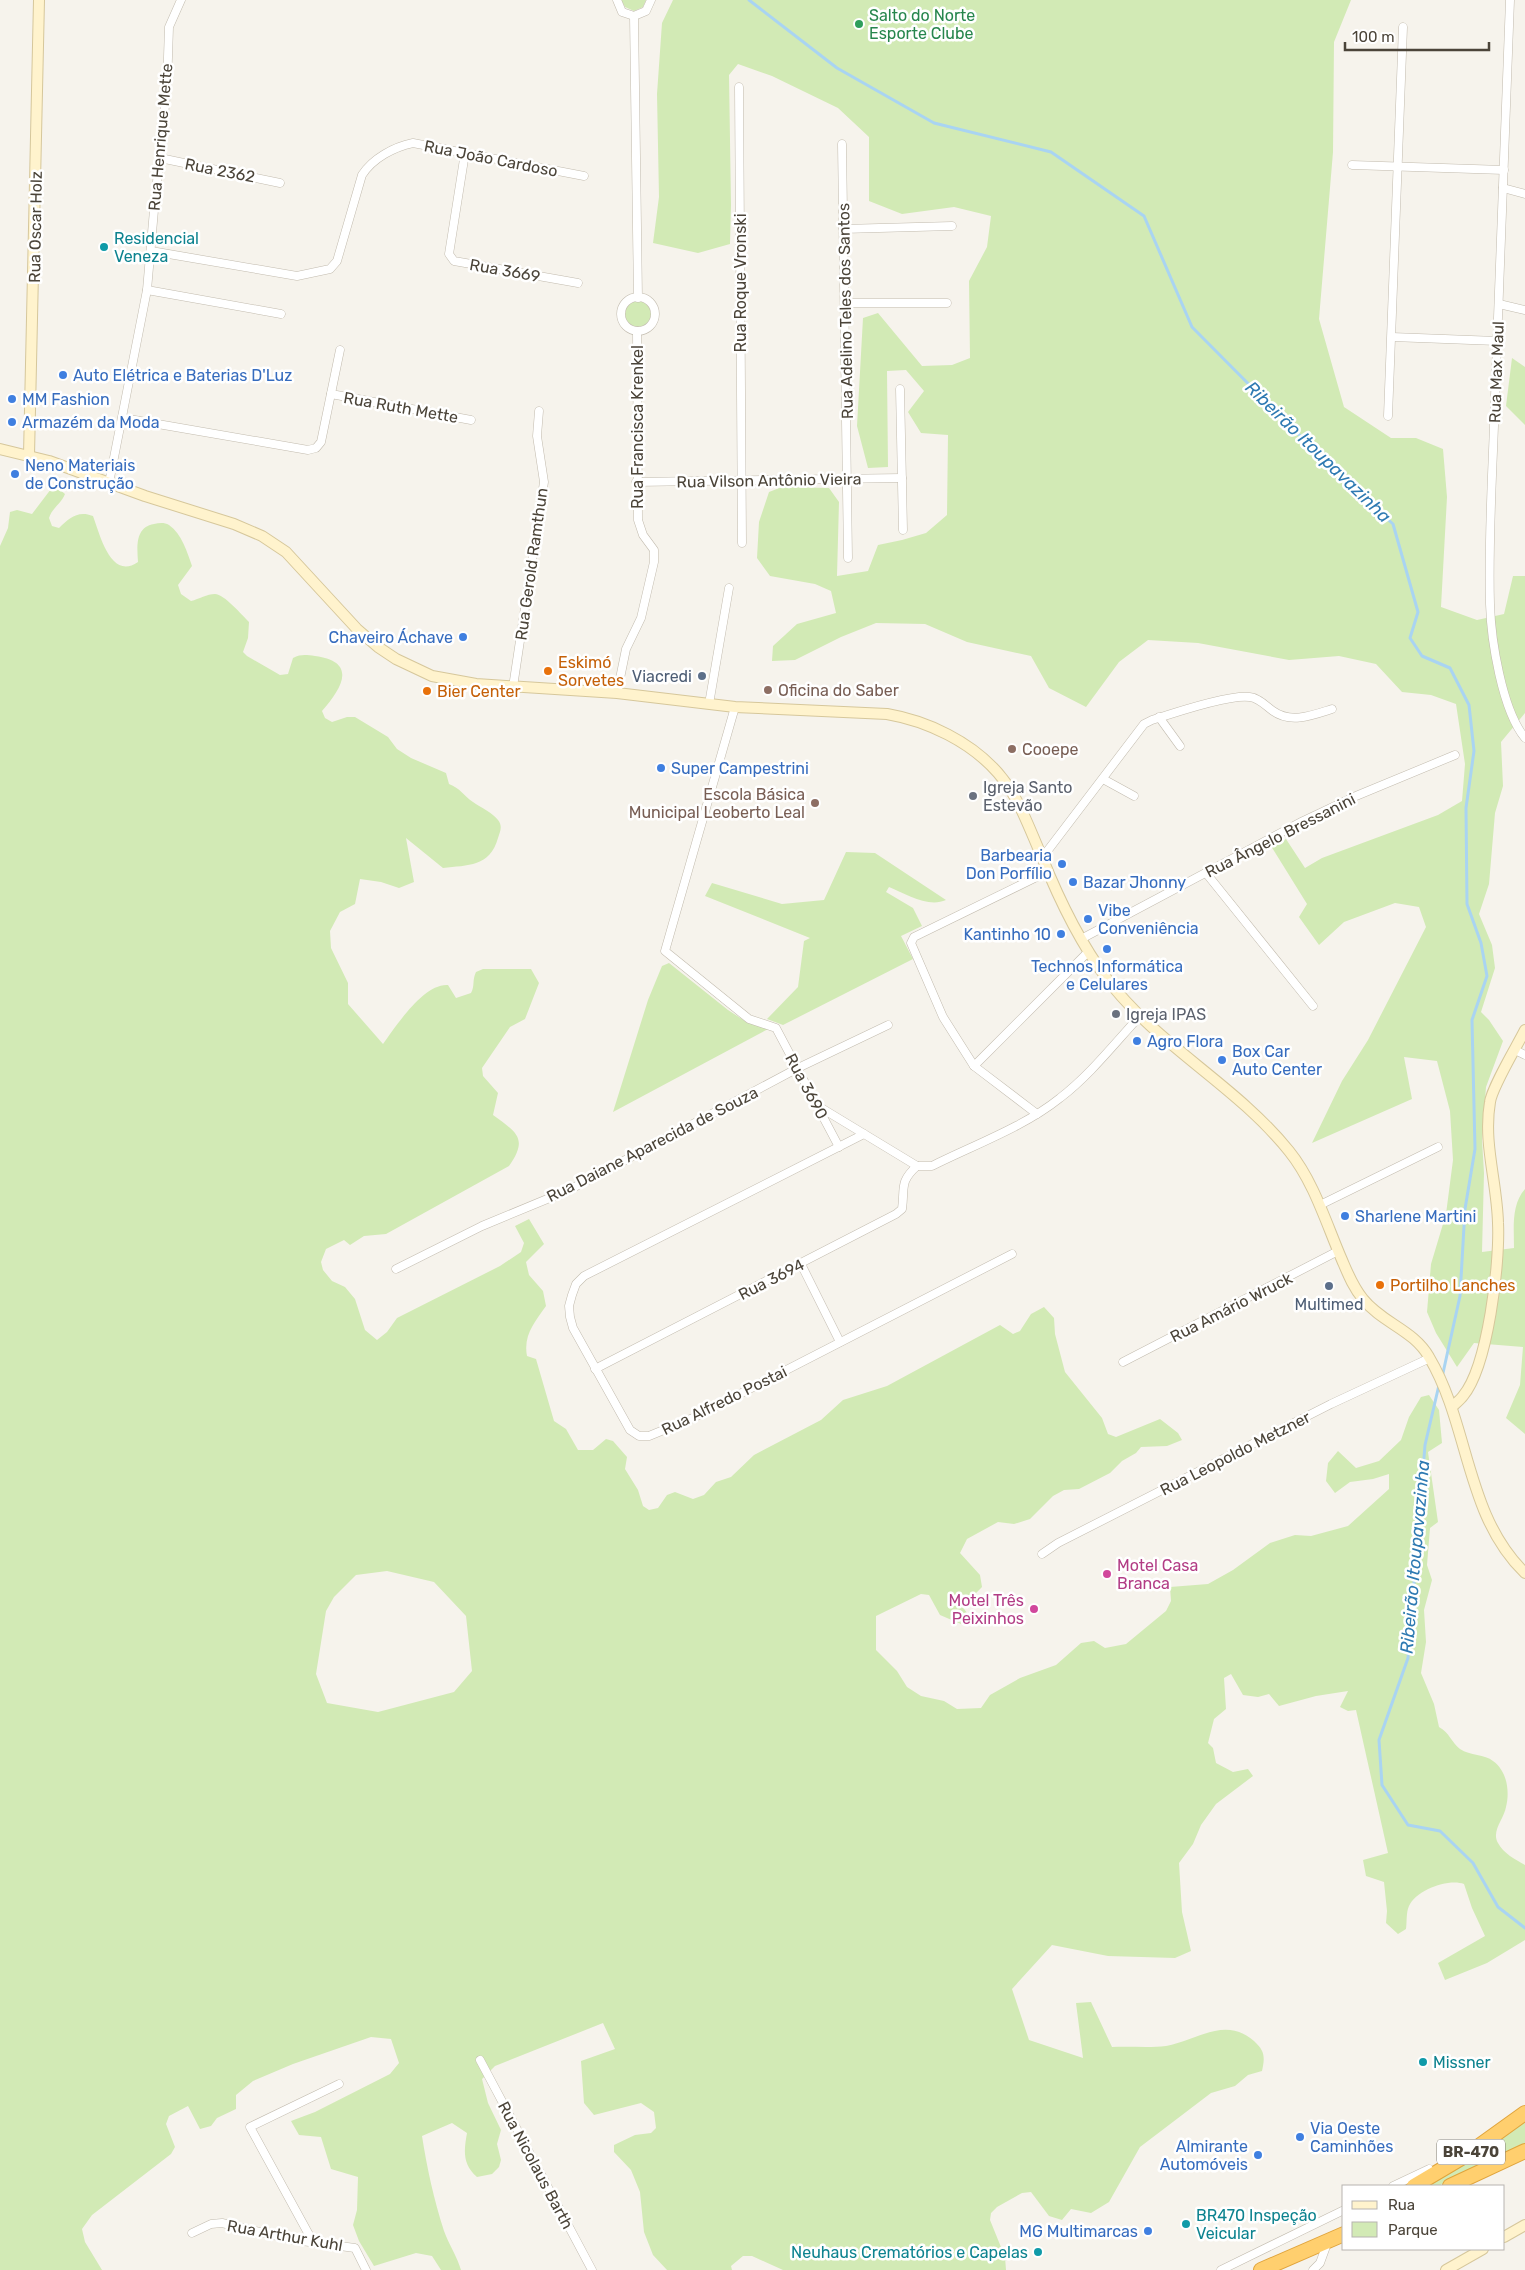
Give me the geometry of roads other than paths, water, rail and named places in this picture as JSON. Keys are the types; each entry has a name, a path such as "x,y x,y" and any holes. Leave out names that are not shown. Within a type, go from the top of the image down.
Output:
{"highway":[{"name":"BR-470","path":"1416,2185 1468,2154 1525,2113"},
{"name":"BR-470","path":"1452,2185 1524,2155"},
{"path":"1300,2252 1342,2226"},
{"path":"1261,2270 1342,2235"}],"street":[{"name":"Rua Oscar Holz","path":"29,454 40,0"},
{"name":"Rua Henrique Mette","path":"109,483 147,290 167,87 169,27 181,0"},
{"path":"617,0 622,12 634,16 646,11 651,0"},
{"name":"Rua Max Maul","path":"1510,0 1497,341 1490,605 1494,645 1504,692 1513,718 1525,738"},
{"path":"634,16 638,298"},
{"path":"1388,416 1402,27"},
{"name":"Rua Roque Vronski","path":"739,87 742,543"},
{"name":"Rua João Cardoso","path":"151,251 297,276 330,269 337,261 362,175 369,164 401,146 413,143 584,176"},
{"name":"Rua Adelino Teles dos Santos","path":"842,144 848,558"},
{"name":"Rua 3669","path":"465,153 449,254 450,258 454,262 578,283"},
{"name":"Rua 2362","path":"160,158 280,183"},
{"path":"1352,165 1504,170"},
{"path":"1503,188 1525,194"},
{"path":"843,229 952,226"},
{"path":"147,290 281,314"},
{"path":"638,298 650,303 654,315 649,327 637,331 625,326 621,314 626,302 638,298"},
{"path":"844,303 947,303"},
{"path":"1499,304 1525,310"},
{"name":"Rua Francisca Krenkel","path":"617,693 626,649 641,618 654,562 654,550 643,535 638,520 636,482 637,331"},
{"path":"1392,337 1497,341"},
{"path":"123,418 308,450 316,448 321,442 340,350"},
{"path":"900,389 903,530"},
{"name":"Rua Ruth Mette","path":"331,394 471,420"},
{"name":"Rua Gerold Ramthun","path":"513,687 544,482 537,436 540,411"},
{"path":"0,449 29,454 109,483 234,524 276,544 286,552 357,629 390,655 416,670 432,676 454,681 513,687 617,693 736,707 887,714 902,717 938,730 976,751 998,773 1015,796 1048,871 1089,950 1107,978 1164,1040 1235,1096 1272,1131 1300,1167 1320,1205 1354,1287 1363,1299 1378,1313 1420,1342 1430,1358 1452,1406 1482,1508 1501,1545 1525,1573"},
{"name":"Rua Vilson Antônio Vieira","path":"636,482 902,478"},
{"path":"709,704 729,588"},
{"path":"1042,858 1144,724 1159,717 1231,698 1247,696 1256,698 1276,714 1287,718 1302,718 1332,710"},
{"name":"Rua 3690","path":"736,707 665,950 749,1020 774,1026 839,1147"},
{"path":"1159,717 1180,746"},
{"name":"Rua Ângelo Bressanini","path":"1083,938 1303,821 1356,796 1456,755"},
{"path":"1103,779 1134,796"},
{"path":"1037,1114 974,1066 943,1017 911,943 912,940 1048,871"},
{"path":"1206,873 1313,1006"},
{"path":"974,1066 1089,950"},
{"path":"817,1105 917,1166 932,1166 1037,1114 1082,1080 1140,1016"},
{"name":"Rua Daiane Aparecida de Souza","path":"396,1269 482,1226 569,1190 798,1068 888,1025"},
{"path":"1452,1406 1464,1396 1475,1373 1487,1331 1494,1288 1498,1222 1490,1160 1488,1120 1490,1099 1525,1030"},
{"path":"1515,1050 1525,1055"},
{"name":"Rua Alfredo Postai","path":"864,1134 584,1276 576,1284 569,1306 570,1318 595,1369 630,1430 640,1436 649,1436 692,1418 1012,1254"},
{"path":"1320,1205 1438,1147"},
{"name":"Rua 3694","path":"595,1369 896,1214 902,1208 902,1189 906,1176 917,1166"},
{"name":"Rua Amário Wruck","path":"1123,1362 1338,1251"},
{"path":"801,1264 840,1342"},
{"name":"Rua Leopoldo Metzner","path":"1042,1554 1065,1539 1331,1404 1430,1358"},
{"name":"Rua Nicolaus Barth","path":"480,2060 592,2270"},
{"path":"313,2242 250,2126 339,2084"},
{"name":"BR-470","path":"1395,2185 1430,2170"},
{"path":"1221,2270 1342,2211"},
{"name":"Rua Arthur Kuhl","path":"192,2233 211,2224 222,2223 313,2242 355,2248 366,2270"},
{"path":"1505,2236 1525,2226"},
{"path":"1313,2270 1320,2263 1328,2241"},
{"path":"1446,2270 1482,2250"}],"waterway":[{"name":"Ribeirão Itoupavazinha","path":"749,0 837,68 934,123 1051,152 1144,216 1192,327 1344,480 1393,524 1418,612 1410,638 1422,656 1450,668 1469,705 1474,751 1466,808 1467,904 1481,943 1487,976 1472,1020 1475,1149 1465,1209 1460,1296 1443,1373"},
{"name":"Ribeirão Itoupavazinha","path":"1439,1385 1425,1445 1408,1658 1379,1740 1382,1785 1408,1825 1440,1831 1473,1863 1498,1907 1525,1928"}],"place":[{"name":"Salto do Norte Esporte Clube","path":"859,24"},
{"name":"Residencial Veneza","path":"104,247"},
{"name":"Auto Elétrica e Baterias D'Luz","path":"63,375"},
{"name":"MM Fashion","path":"12,399"},
{"name":"Armazém da Moda","path":"12,422"},
{"name":"Neno Materiais de Construção","path":"15,474"},
{"name":"Chaveiro Áchave","path":"463,637"},
{"name":"Eskimó Sorvetes","path":"548,671"},
{"name":"Viacredi","path":"702,676"},
{"name":"Oficina do Saber","path":"768,690"},
{"name":"Bier Center","path":"427,691"},
{"name":"Cooepe","path":"1012,749"},
{"name":"Super Campestrini","path":"661,768"},
{"name":"Igreja Santo Estevão","path":"973,796"},
{"name":"Escola Básica Municipal Leoberto Leal","path":"815,803"},
{"name":"Barbearia Don Porfílio","path":"1062,864"},
{"name":"Bazar Jhonny","path":"1073,882"},
{"name":"Vibe Conveniência","path":"1088,919"},
{"name":"Kantinho 10","path":"1061,934"},
{"name":"Technos Informática e Celulares","path":"1107,949"},
{"name":"Igreja IPAS","path":"1116,1014"},
{"name":"Agro Flora","path":"1137,1041"},
{"name":"Box Car Auto Center","path":"1222,1060"},
{"name":"Sharlene Martini","path":"1345,1216"},
{"name":"Portilho Lanches","path":"1380,1285"},
{"name":"Multimed","path":"1329,1286"},
{"name":"Motel Casa Branca","path":"1107,1574"},
{"name":"Motel Três Peixinhos","path":"1034,1609"},
{"name":"Missner","path":"1423,2062"},
{"name":"Via Oeste Caminhões","path":"1300,2137"},
{"name":"Almirante Automóveis","path":"1258,2155"},
{"name":"BR470 Inspeção Veicular","path":"1186,2224"},
{"name":"MG Multimarcas","path":"1148,2231"},
{"name":"Neuhaus Crematórios e Capelas","path":"1038,2252"}]}
